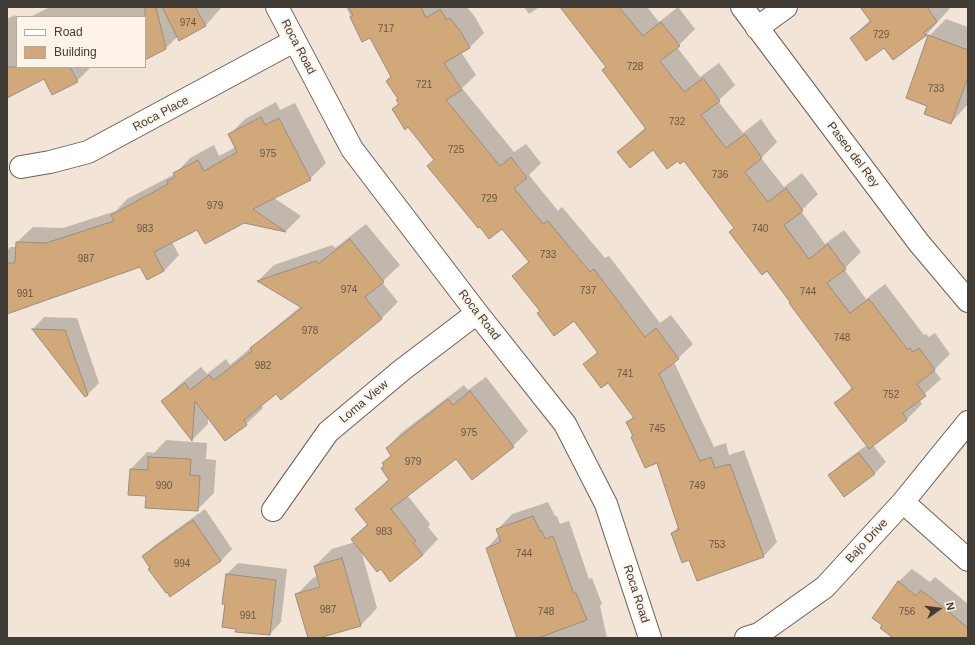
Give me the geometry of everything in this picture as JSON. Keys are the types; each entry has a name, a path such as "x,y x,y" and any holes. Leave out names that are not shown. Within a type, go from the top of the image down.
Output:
{"street":[{"name":"Roca Road","path":"277,7 352,149 477,313 565,424 606,504 650,638"},
{"name":"Paseo del Rey","path":"742,7 919,243 968,301"},
{"path":"757,28 786,7"},
{"name":"Roca Place","path":"21,166 50,162 88,152 294,41"},
{"name":"Loma View","path":"273,510 328,432 402,370 477,313"},
{"name":"Bajo Drive","path":"746,638 759,634 825,587 903,502 968,422"},
{"path":"903,502 968,560"}],"building":[{"path":"145,7 156,7 166,49 146,59 146,16"},
{"path":"162,7 195,7 206,26 179,41"},
{"path":"348,7 421,7 426,18 440,9 447,20 450,18 461,32 470,48 444,63 462,90 446,100 500,166 511,157 527,178 514,188 543,224 548,221 590,272 594,269 645,337 656,328 679,359 659,374 700,461 711,457 715,468 730,464 764,557 697,581 689,560 682,563 671,533 679,530 657,463 645,468 626,422 634,418 608,383 601,388 583,364 598,353 574,321 554,336 537,313 540,311 512,276 529,262 502,229 489,239 480,227 478,228 427,166 434,160 408,127 405,130 392,109 399,104 396,100 398,99 386,81 391,77 370,38 362,42 350,17 353,15"},
{"path":"560,7 619,7 643,36 661,22 680,46 660,61 684,92 703,78 720,101 701,115 726,148 745,134 762,158 745,172 768,202 786,188 803,211 784,225 809,259 828,244 846,269 827,283 850,313 869,299 908,350 910,348 913,352 919,348 935,370 917,384 926,396 903,413 907,420 869,449 834,403 853,389 767,271 762,275 729,232 734,228 684,161 680,164 678,161 667,169 653,150 630,168 617,152 646,129 602,70 606,67"},
{"path":"860,7 927,7 937,22 923,33 927,35 893,60 884,48 866,61 850,38 871,22"},
{"path":"928,35 968,50 968,77 951,124 924,114 927,106 906,98"},
{"path":"7,67 71,68 78,82 52,95 44,79 7,98"},
{"path":"261,117 265,125 279,118 311,180 253,209 286,232 244,223 205,244 197,230 154,252 164,271 147,280 140,267 7,314 7,263 15,263 16,242 46,243 114,221 111,215 168,184 167,181 175,177 173,173 198,160 204,171 237,152 228,134"},
{"path":"350,239 384,282 365,297 382,319 281,400 276,394 244,420 247,425 225,441 195,401 192,441 161,401 185,383 190,390 209,375 214,380 252,351 250,348 302,308 257,281 316,261 318,264"},
{"path":"32,329 65,330 88,395 85,397"},
{"path":"470,391 514,447 472,480 456,459 391,509 416,541 413,543 423,555 390,582 381,569 377,572 351,539 368,525 355,509 389,480 381,468 384,466 382,463 391,456 386,448 448,399 453,405"},
{"path":"859,453 875,474 844,497 828,475"},
{"path":"148,457 191,459 190,475 200,476 198,511 145,508 146,496 128,495 130,469 148,470"},
{"path":"533,516 545,539 553,536 574,594 576,593 587,620 538,638 517,638 486,548 501,542 496,529"},
{"path":"193,520 221,561 170,597 148,569 150,568 142,556"},
{"path":"342,558 361,626 319,638 308,638 295,594 320,587 314,566"},
{"path":"226,574 276,580 270,635 235,632 236,629 222,627 225,604 222,604"},
{"path":"898,581 916,596 921,590 943,607 968,628 968,638 893,638 880,628 882,625 872,618"}]}
